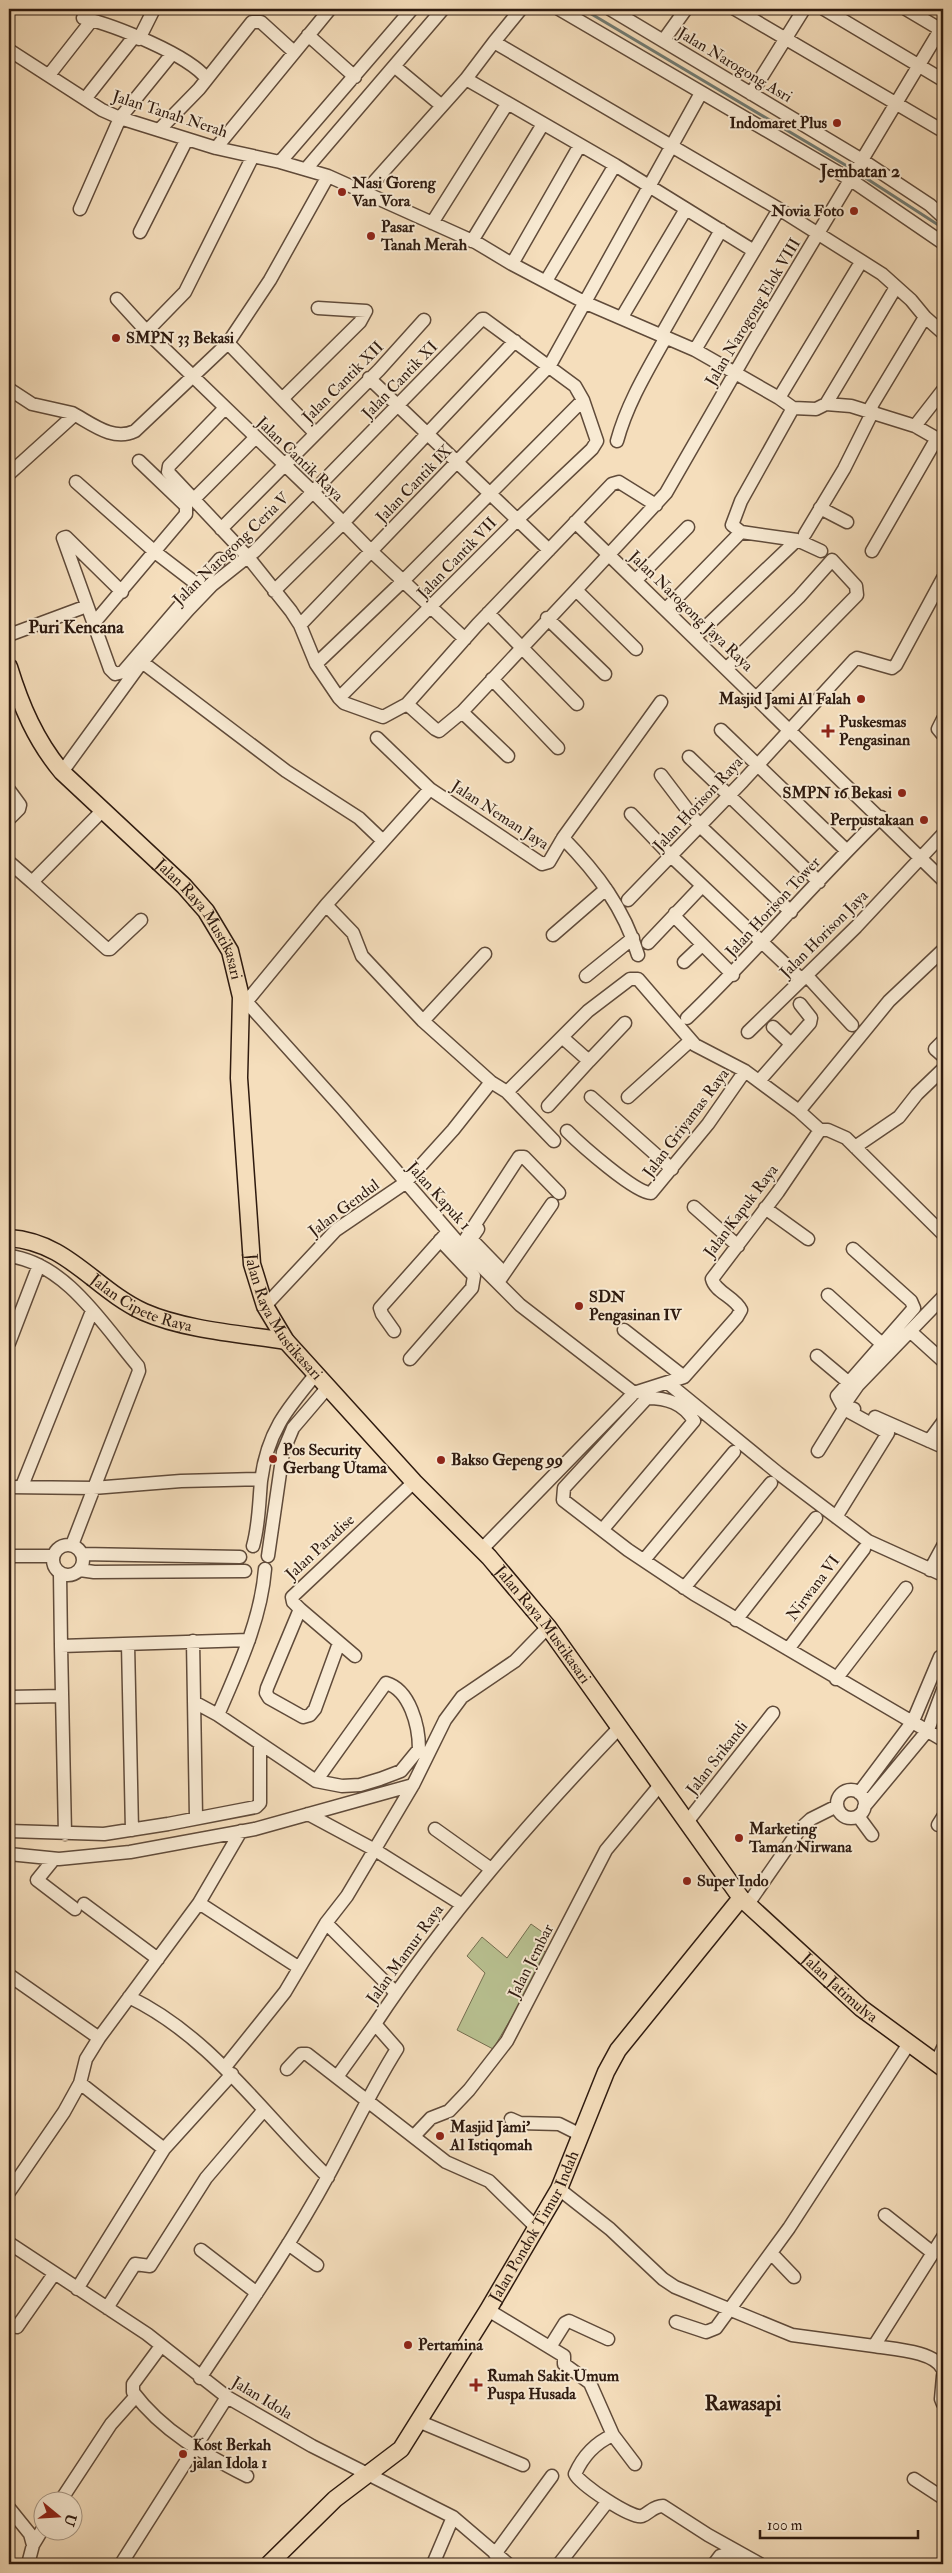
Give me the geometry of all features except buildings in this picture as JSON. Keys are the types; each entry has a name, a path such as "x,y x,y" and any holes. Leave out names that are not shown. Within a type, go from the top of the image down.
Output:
{"main road":[{"name":"Jalan Raya Mustikasari","path":"9,672 38,741 62,772 184,886 206,911 230,951 244,999 239,1078 248,1238 256,1285 265,1306 286,1341 414,1482 481,1550 548,1627 744,1901"},
{"name":"Jalan Cipete Raya","path":"9,1238 30,1240 58,1252 112,1292 145,1312 179,1323 286,1341"},
{"name":"Jalan Jatimulya","path":"744,1901 842,1992 908,2045 940,2066"},
{"name":"Jalan Pondok Timur Indah","path":"269,2564 335,2499 401,2448 488,2310 559,2189 606,2072 618,2050 744,1901"},
{"name":"Jalan Pondok Timur Indah","path":"281,2564 301,2534"}],"street":[{"path":"85,99 137,38 154,9"},
{"path":"216,148 330,9"},
{"path":"280,162 412,9"},
{"path":"306,169 443,9"},
{"path":"365,192 466,79 521,9"},
{"name":"Jalan Narogong Asri","path":"559,9 700,93 930,205 943,217"},
{"name":"Jalan Narogong Asri","path":"610,9 751,94 856,170 943,243"},
{"path":"663,41 686,9"},
{"path":"735,9 943,131"},
{"path":"751,94 804,9"},
{"path":"824,9 943,80"},
{"path":"906,9 942,29"},
{"path":"50,75 88,19 172,54 198,69 207,79"},
{"path":"159,130 207,79 252,22 258,21 294,52"},
{"name":"Jalan Narogong Elok VIII","path":"407,704 439,731 462,712 548,618 656,505 673,482 735,372 942,29"},
{"path":"308,35 355,77"},
{"path":"494,42 779,209 882,274 943,333"},
{"name":"Jalan Tanah Nerah","path":"9,50 85,99 120,118 216,148 306,169 365,192 472,241 586,303 622,316 695,350 793,408"},
{"path":"80,209 120,118 172,54"},
{"path":"394,66 442,106"},
{"path":"466,79 615,165 754,251"},
{"name":"Jalan Cantik IX","path":"300,625 457,464 550,365 586,303 700,93"},
{"path":"432,223 507,104"},
{"path":"472,241 543,124"},
{"path":"140,232 187,139"},
{"path":"512,264 580,145"},
{"path":"146,332 185,292 253,156"},
{"path":"546,281 615,165"},
{"path":"9,389 32,404 72,413 109,433 121,435 132,433 228,343 270,280 328,176"},
{"path":"622,316 686,209"},
{"path":"695,350 779,209"},
{"path":"617,441 622,424 639,385 721,230"},
{"path":"779,398 861,262"},
{"path":"821,551 801,537 741,532 732,525 732,522 741,500 793,408 816,410 826,404 896,287"},
{"name":"Jalan Cantik Raya","path":"118,299 146,332 192,377 313,492 371,551 465,638"},
{"path":"282,399 354,328 366,311 318,308"},
{"path":"694,637 801,537 820,508 871,410 925,317"},
{"name":"Jalan Cantik XI","path":"313,492 482,319 488,321 515,342"},
{"name":"Jalan Cantik XII","path":"221,529 379,370 424,320"},
{"path":"274,591 343,523 515,342 550,365 575,386 584,400 403,581 316,664"},
{"path":"228,343 315,433"},
{"path":"369,378 549,550"},
{"path":"915,426 943,390"},
{"name":"Jalan Cantik VII","path":"339,698 517,520 592,449 596,442 584,400"},
{"path":"826,404 871,410 915,426 940,440 872,551"},
{"path":"225,408 168,467 168,472 248,557 300,625 316,664 339,698 344,703 383,717 407,704 488,613 612,484 619,482 656,505"},
{"path":"9,474 72,417 72,413"},
{"path":"193,500 255,438"},
{"path":"94,623 185,516 187,508 140,461"},
{"path":"76,482 155,552 198,585"},
{"name":"Jalan Narogong Ceria V","path":"62,772 142,662 212,585 248,557 313,492"},
{"path":"820,508 847,522"},
{"name":"Jalan Narogong Jaya Raya","path":"576,522 943,880"},
{"path":"636,580 688,527"},
{"path":"666,609 741,532"},
{"path":"122,592 64,536 62,540 110,669 114,674 120,674 220,559"},
{"path":"727,668 799,597 832,560 856,586 856,595 757,697"},
{"name":"Jalan Horison Raya","path":"628,900 857,658 886,667 892,668 896,665 943,578"},
{"path":"576,590 636,649"},
{"path":"9,634 88,606"},
{"path":"488,613 577,704"},
{"path":"548,618 605,674"},
{"path":"142,662 286,771 359,818 382,840"},
{"path":"492,679 558,748"},
{"name":"Jalan Neman Jaya","path":"244,999 382,840 430,789 542,864 549,862 562,838 661,702"},
{"path":"462,712 508,756"},
{"path":"943,719 938,729 943,735"},
{"path":"721,730 847,851"},
{"path":"377,738 430,789"},
{"path":"689,757 819,882"},
{"path":"661,776 699,825 791,912"},
{"path":"9,790 20,805 19,809 9,819"},
{"path":"32,882 104,810"},
{"path":"631,814 671,856 761,943 804,978 852,1025"},
{"name":"Jalan Horison Tower","path":"687,1018 732,975 847,851 881,818"},
{"name":"Jalan Horison Jaya","path":"748,1032 856,927 943,834"},
{"path":"562,838 593,870 620,908 638,955"},
{"path":"9,862 107,949 110,949 141,920"},
{"path":"648,943 702,886"},
{"path":"553,935 606,889"},
{"path":"326,904 353,933 362,956 423,1021 490,1082 507,1092 554,1140"},
{"path":"675,913 677,919 732,975"},
{"path":"586,976 633,938"},
{"path":"684,962 702,945"},
{"path":"800,1111 889,1001 943,950"},
{"path":"423,1021 485,954"},
{"path":"507,1092 593,1007 630,979 638,979 690,1041 745,1071 800,1111 820,1130 828,1130 846,1138 943,1234"},
{"name":"Jalan Kapuk 1","path":"244,999 342,1108 404,1183 444,1236 461,1246 501,1278 520,1305 634,1393"},
{"path":"759,1082 811,1021 800,1004"},
{"path":"548,1106 626,1023"},
{"path":"772,1027 791,1044"},
{"path":"563,1038 589,1061"},
{"path":"943,1040 935,1049 943,1056"},
{"path":"628,1097 690,1041"},
{"path":"855,1147 899,1117 917,1094 943,1069"},
{"name":"Jalan Griyamas Raya","path":"567,1131 580,1144 634,1186 644,1193 651,1193 708,1124 745,1071"},
{"name":"Jalan Gendul","path":"265,1306 336,1230 404,1183 453,1130 490,1082"},
{"path":"591,1097 672,1169"},
{"name":"Jalan Kapuk Raya","path":"481,1550 634,1393 684,1377 741,1310 738,1303 715,1286 712,1279 778,1192 820,1130"},
{"path":"461,1246 519,1157 524,1157 559,1192"},
{"path":"514,1180 470,1239 501,1278 552,1204"},
{"path":"694,1207 738,1246"},
{"path":"765,1208 808,1239"},
{"path":"394,1331 380,1308 444,1236 474,1276 474,1282 472,1288 410,1359"},
{"path":"836,1517 888,1433 844,1409 837,1396 913,1311 914,1303 853,1249"},
{"path":"9,1256 29,1260 39,1265 68,1286 92,1311 138,1366 139,1371 72,1545"},
{"path":"9,1343 39,1265"},
{"path":"828,1295 882,1344"},
{"path":"943,1297 858,1385 844,1405 943,1446"},
{"path":"92,1311 15,1487 93,1488 181,1480 262,1480"},
{"path":"624,1330 684,1377"},
{"path":"911,1332 943,1361"},
{"path":"817,1356 848,1382"},
{"path":"253,1546 267,1450 281,1420 316,1374"},
{"path":"668,1383 698,1405 778,1473 873,1543 943,1575"},
{"path":"218,1715 249,1640 263,1587 283,1452 293,1428 311,1404 328,1387"},
{"path":"300,1394 311,1404"},
{"path":"603,1528 694,1421 676,1402 647,1398 564,1488 563,1500 684,1588 736,1620 789,1648 836,1679 913,1721 943,1740"},
{"path":"818,1451 844,1409"},
{"path":"929,1441 943,1422"},
{"path":"267,1450 283,1452"},
{"path":"644,1560 734,1452"},
{"name":"Jalan Paradise","path":"300,1609 293,1602 292,1597 295,1591 414,1482"},
{"path":"684,1588 771,1483"},
{"path":"736,1620 816,1518"},
{"path":"240,1556 82,1554 72,1545 60,1546 53,1556 54,1568 60,1573 70,1575 80,1570 94,1572 244,1571 253,1575 258,1574 267,1562"},
{"path":"244,1571 240,1565 240,1556 245,1549 253,1546 261,1548 267,1562"},
{"path":"930,1570 943,1546"},
{"name":"Nirwana VI","path":"789,1648 864,1548"},
{"path":"80,1570 83,1564 82,1554"},
{"path":"9,1556 53,1556"},
{"path":"60,1573 65,1834"},
{"path":"836,1679 906,1588"},
{"path":"339,1643 315,1709 310,1715 303,1717 269,1698 266,1693 267,1688 300,1609 354,1656"},
{"path":"77,2289 164,2149 228,2070 285,1992 298,1967 326,1923 376,1850 413,1785 446,1720 462,1697 515,1661 548,1627"},
{"path":"61,1646 249,1640"},
{"path":"193,1642 196,1818"},
{"path":"128,1644 132,1830"},
{"path":"859,1793 913,1721 940,1658 943,1657"},
{"path":"194,1702 218,1715 316,1782 342,1786 360,1785 401,1772 418,1749 417,1724 400,1689 386,1682 316,1782"},
{"path":"872,1835 861,1812 864,1799 859,1793 852,1790 842,1793 838,1799 837,1806 845,1817 861,1812 928,1730 943,1690"},
{"path":"9,1697 62,1696"},
{"name":"Jalan Srikandi","path":"687,1822 773,1713"},
{"name":"Jalan Mamur Raya","path":"200,2378 288,2244 328,2176 367,2100 397,2049 375,2024 461,1904 554,1796 620,1727"},
{"path":"9,1831 104,1834 256,1807 260,1802 260,1745"},
{"path":"9,1854 54,1859 90,1858 130,1852 240,1831 413,1785"},
{"name":"Jalan Jembar","path":"414,2136 431,2118 449,2111 470,2090 507,2041 606,1850 660,1785"},
{"path":"744,1901 800,1829 811,1820 837,1806"},
{"path":"308,1814 376,1850 461,1904"},
{"path":"435,1829 491,1869"},
{"path":"9,2192 64,2112 80,2084 86,2058 199,1903 240,1831"},
{"path":"54,1859 37,1880 158,1959"},
{"path":"199,1903 298,1967"},
{"path":"326,1923 396,1993"},
{"path":"9,1974 99,2038"},
{"path":"129,1997 182,2029 228,2070 263,2111 328,2176"},
{"path":"337,2077 375,2024"},
{"path":"676,2322 706,2332 711,2331 789,2228 908,2045"},
{"path":"940,2066 943,2048"},
{"path":"287,2069 301,2054 305,2054 446,2162 489,2181 537,2228"},
{"path":"80,2084 164,2149"},
{"path":"107,2308 135,2264 150,2266 206,2178 263,2111"},
{"path":"511,2120 522,2123 559,2124 581,2135"},
{"path":"559,2189 610,2229 669,2284 802,2338 874,2346 928,2357 940,2363 943,2370"},
{"path":"885,2215 932,2253"},
{"path":"874,2346 943,2237"},
{"name":"Jalan Idola","path":"9,2243 162,2346 200,2378 228,2397 312,2446 453,2517 508,2564"},
{"path":"288,2244 317,2265"},
{"path":"201,2250 257,2293"},
{"path":"771,2253 794,2277"},
{"path":"17,2327 54,2274"},
{"path":"488,2310 564,2356 563,2362 590,2384 614,2435 635,2464"},
{"path":"550,2347 569,2321 608,2340"},
{"path":"162,2346 133,2384 132,2390 162,2424 195,2449 247,2476"},
{"path":"943,2376 941,2399 943,2404"},
{"path":"68,2490 111,2424 136,2396"},
{"path":"121,2564 228,2397"},
{"path":"418,2422 523,2465"},
{"path":"614,2435 596,2444 579,2465 575,2474 578,2480 608,2501 637,2516 643,2516 657,2506 663,2506 760,2564"},
{"path":"495,2554 552,2476"},
{"path":"914,2479 943,2498"},
{"path":"559,2564 608,2501"},
{"path":"9,2508 30,2534 33,2545"},
{"path":"433,2564 453,2517"},
{"path":"28,2564 36,2540"},
{"path":"714,2564 720,2556 737,2551"}],"green space":[{"path":"531,1924 545,1934 542,1950 549,1954 493,2049 457,2030 485,1973 467,1956 482,1937 507,1958"}],"waterway":[{"path":"583,9 852,169"},
{"path":"858,173 943,228"}],"place":[{"name":"Indomaret Plus","path":"837,123"},
{"name":"Nasi Goreng Van Vora","path":"342,192"},
{"name":"Novia Foto","path":"854,211"},
{"name":"Pasar Tanah Merah","path":"371,236"},
{"name":"SMPN 33 Bekasi","path":"116,338"},
{"name":"Masjid Jami Al Falah","path":"861,699"},
{"name":"Puskesmas Pengasinan","path":"828,731"},
{"name":"SMPN 16 Bekasi","path":"902,793"},
{"name":"Perpustakaan","path":"924,820"},
{"name":"SDN Pengasinan IV","path":"579,1306"},
{"name":"Pos Security Gerbang Utama","path":"273,1459"},
{"name":"Bakso Gepeng 99","path":"441,1460"},
{"name":"Marketing Taman Nirwana","path":"739,1838"},
{"name":"Super Indo","path":"687,1881"},
{"name":"Masjid Jami' Al Istiqomah","path":"440,2136"},
{"name":"Pertamina","path":"408,2345"},
{"name":"Rumah Sakit Umum Puspa Husada","path":"476,2385"},
{"name":"Kost Berkah jalan Idola 1","path":"183,2454"}],"district":[{"name":"Jembatan 2","path":"860,171"},
{"name":"Puri Kencana","path":"76,627"},
{"name":"Rawasapi","path":"743,2403"}]}
